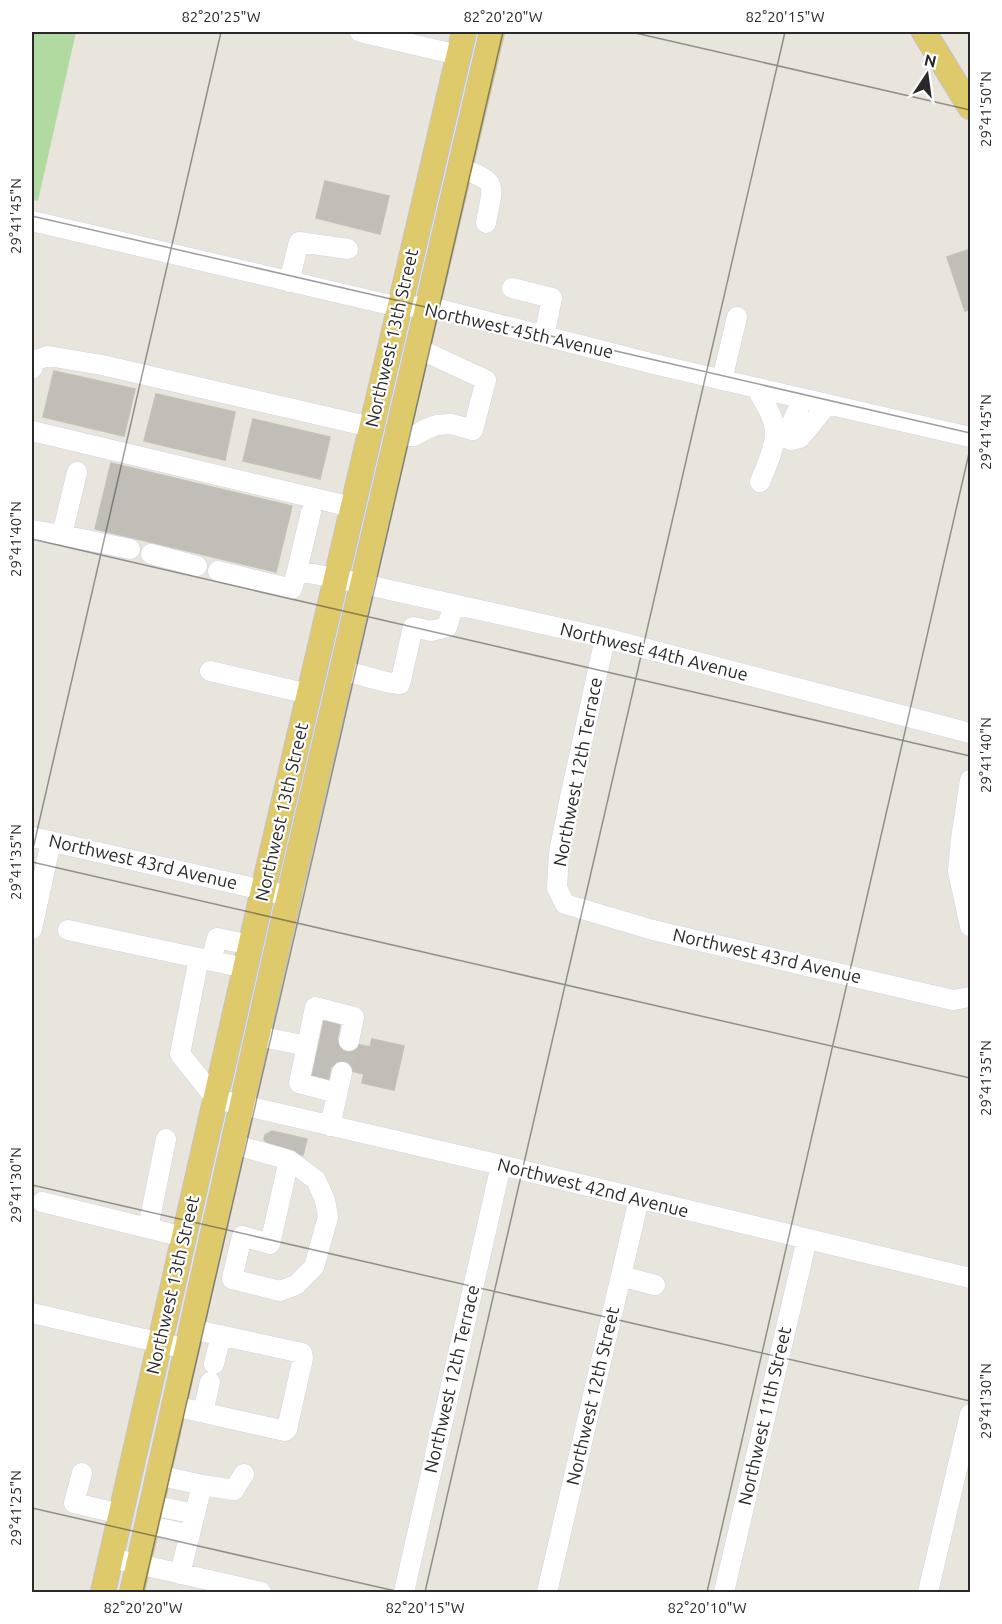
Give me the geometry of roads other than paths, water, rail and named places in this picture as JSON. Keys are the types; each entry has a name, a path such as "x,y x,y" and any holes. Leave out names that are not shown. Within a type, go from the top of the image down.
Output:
{"main road":[{"name":"Northwest 13th Street","path":"103,1593 263,890 464,32"},
{"path":"478,32 472,56 474,67 482,75"},
{"name":"Northwest 13th Street","path":"132,1593 289,896 492,32"},
{"path":"924,32 970,107"}],"street":[{"path":"360,32 458,56"},
{"path":"460,168 481,175 489,181 492,190 486,223"},
{"name":"Northwest 45th Avenue","path":"32,221 399,307 427,306 757,389 970,437"},
{"path":"289,282 299,242 348,249"},
{"path":"512,288 552,298 544,336"},
{"path":"722,380 737,317"},
{"path":"396,436 414,435 437,425 450,424 473,430 486,380 417,348"},
{"path":"34,364 48,356 102,365 371,427"},
{"path":"757,389 780,435 791,440 800,438 827,405"},
{"path":"760,482 780,435 803,399"},
{"path":"32,431 352,507"},
{"path":"62,535 77,472"},
{"path":"218,571 292,589 311,512"},
{"path":"32,530 130,549"},
{"path":"151,554 197,566"},
{"name":"Northwest 44th Avenue","path":"297,571 362,583 605,638 970,733"},
{"path":"342,670 400,684 413,627 431,631 447,627 454,604"},
{"name":"Northwest 12th Terrace","path":"565,904 557,888 560,853 605,638"},
{"path":"210,671 309,694"},
{"path":"970,780 958,871 970,926"},
{"name":"Northwest 43rd Avenue","path":"32,837 289,896"},
{"path":"32,929 51,841"},
{"name":"Northwest 43rd Avenue","path":"565,904 653,930 953,1000 970,997"},
{"path":"68,930 205,960"},
{"path":"216,1099 180,1054 205,960 217,938 248,957"},
{"path":"337,1093 299,1083 315,1007 354,1017 349,1041"},
{"path":"258,1036 307,1046"},
{"path":"330,1126 342,1072"},
{"name":"Northwest 42nd Avenue","path":"216,1099 970,1278"},
{"path":"148,1228 166,1139"},
{"path":"233,1144 289,1160 316,1180 325,1200 328,1217 314,1268 296,1285 280,1291 232,1279 242,1236 270,1244 289,1160"},
{"name":"Northwest 12th Terrace","path":"404,1593 501,1165"},
{"name":"Northwest 12th Street","path":"547,1593 639,1199"},
{"path":"42,1202 184,1237"},
{"name":"Northwest 11th Street","path":"723,1593 807,1239"},
{"path":"621,1276 655,1285"},
{"path":"32,1313 160,1343 221,1335 302,1353 303,1358 285,1431 174,1406"},
{"path":"203,1412 221,1335"},
{"path":"928,1593 970,1414"},
{"path":"82,1473 74,1503 121,1514"},
{"path":"158,1475 234,1490 244,1474"},
{"path":"180,1575 202,1485"},
{"path":"149,1515 195,1514"},
{"path":"149,1515 189,1535"},
{"path":"111,1558 223,1588 261,1593"}],"tunnel":[{"path":"342,1072 349,1041"}]}
